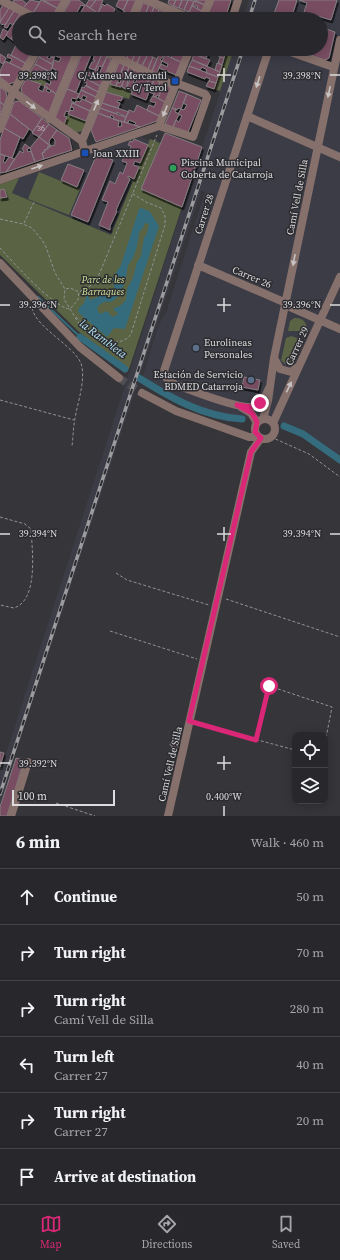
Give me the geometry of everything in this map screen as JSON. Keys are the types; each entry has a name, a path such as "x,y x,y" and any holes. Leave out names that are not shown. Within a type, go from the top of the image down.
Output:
{"street":[{"path":"0,0 25,12"},
{"path":"59,12 66,0"},
{"path":"135,12 140,0"},
{"path":"147,0 176,12"},
{"path":"205,12 210,0"},
{"path":"234,12 238,0"},
{"name":"Camí Vell de Silla","path":"259,422 268,401 274,358 333,68 338,58 340,40"},
{"path":"0,129 13,92 34,56"},
{"path":"50,119 76,56"},
{"path":"158,129 187,56"},
{"name":"Carrer 28","path":"237,405 168,381 165,377 166,363 268,56"},
{"path":"301,56 333,68"},
{"path":"0,180 85,151 158,129 193,137 207,97 206,94 176,84 116,57 82,141 85,151"},
{"path":"0,82 82,141"},
{"path":"247,116 340,157"},
{"path":"0,263 80,347 119,378"},
{"name":"Carrer 26","path":"198,265 286,303 290,307 340,330"},
{"name":"Carrer 29","path":"273,423 340,277"},
{"path":"274,358 280,368 291,372 300,365"},
{"path":"237,405 251,407 260,403 265,398 269,388"},
{"path":"142,393 176,411 237,432 249,436 266,439 271,437 275,432 273,423 269,420 259,422 247,432 237,432"},
{"path":"237,405 252,413 259,422"},
{"path":"259,422 255,432 260,438"},
{"name":"Camí Vell de Silla","path":"168,816 251,452 260,438"},
{"path":"11,816 28,762"}],"path":[{"path":"78,292 90,286 98,277 157,137 158,129"},
{"path":"0,219 23,224 32,228 46,247 55,273 65,289 64,299 86,332 106,342 114,343 128,338 131,334 164,232 166,220 161,208 146,202 133,194"},
{"path":"23,224 34,202"},
{"path":"0,248 51,299 64,308 70,309"},
{"path":"65,289 70,288 78,292"},
{"path":"70,309 78,300 78,292"},
{"path":"36,302 32,308 35,317 75,355 82,366 81,390 72,446"},
{"path":"76,317 100,339"},
{"path":"0,400 75,420"},
{"path":"271,437 309,454 340,478"},
{"path":"0,517 25,524 31,529 34,571 25,600 22,604 14,608 0,605"},
{"path":"116,573 127,580 215,607"},
{"path":"218,596 340,637"},
{"path":"110,631 203,661"},
{"path":"256,740 269,686 332,707 327,732"},
{"path":"189,721 292,749"},
{"path":"56,803 95,816"}],"shaded area":[{"path":"249,0 340,0 340,457 290,424 231,416 191,404 159,389 142,378 159,324 166,313 205,192 201,191 14,757 0,806 0,772 232,56 328,56 328,12 245,12"},
{"path":"141,137 147,140 150,139 111,235 12,193 19,178"}],"green space":[{"path":"225,56 232,56 220,91 214,89"},
{"path":"30,72 47,79 44,86 26,79"},
{"path":"110,84 132,90 129,99 106,92"},
{"path":"68,114 86,121 82,131 76,133 64,124"},
{"name":"Parc de les Barraques","path":"150,139 160,143 142,189 182,207 129,369 97,347 77,330 0,255 0,184 19,178 12,193 111,235"},
{"path":"39,172 80,189 69,215 28,199"},
{"path":"294,318 300,318 304,321 306,331 288,331 290,321"},
{"path":"291,336 301,341 292,362 285,364 281,360 286,338"}],"water":[{"path":"142,208 150,212 159,226 125,329 114,328 107,337 79,313 78,309 84,303 87,294 90,300 115,290 112,279 121,265 139,209","holes":["145,223 149,224 144,238 141,256 137,262 133,278 127,289 126,300 120,306 114,308 114,310 118,313 115,316 112,317 107,311 100,314 97,309 99,305 104,302 111,302 122,290 128,265 133,258 136,249 139,232"]}],"building":[{"path":"14,0 22,0 27,4 23,8 13,2"},
{"path":"30,0 40,2 34,12 23,8"},
{"path":"41,0 57,8 55,12 34,12"},
{"path":"43,0 62,0 57,8"},
{"path":"71,0 79,0 85,5 81,5 77,12 64,12"},
{"path":"89,0 96,0 90,8 86,5"},
{"path":"96,0 103,0 98,12 90,8"},
{"path":"119,0 128,0 123,10 116,6"},
{"path":"128,0 136,0 131,12 123,11"},
{"path":"169,0 176,0 173,6 168,3"},
{"path":"176,0 182,0 179,8 173,6"},
{"path":"182,0 188,0 184,10 179,8"},
{"path":"188,0 194,1 189,12 184,10"},
{"path":"194,0 207,0 205,5"},
{"path":"214,0 231,0 227,12 209,12"},
{"path":"279,0 297,0 293,12 275,12"},
{"path":"299,0 337,0 331,20 328,19 328,12 304,12 307,3"},
{"path":"194,1 205,5 202,11 197,9 198,6 192,6"},
{"path":"143,3 149,5 146,12 140,12"},
{"path":"103,4 105,6 107,4 115,9 114,12 99,12"},
{"path":"3,5 9,8 0,22 0,10"},
{"path":"85,5 96,12 81,12"},
{"path":"149,5 154,7 152,12 146,12"},
{"path":"192,6 202,11 202,12 189,12"},
{"path":"154,7 159,10 158,12 152,12"},
{"path":"9,8 14,11 5,25 2,25 0,22"},
{"path":"12,14 12,24 10,23 7,28 4,27"},
{"path":"12,26 11,39 6,35"},
{"path":"3,29 8,32 3,40 0,37"},
{"path":"328,30 335,32 329,58 325,60 313,56 328,56"},
{"path":"0,54 6,58 3,64 0,62"},
{"path":"8,54 25,63 22,69 10,63 12,59 7,57"},
{"path":"13,56 29,56 25,63"},
{"path":"48,56 47,58 54,58 52,64 39,57"},
{"path":"56,56 72,56 56,94 44,86 46,83 50,85 51,81 47,79 50,72 55,74 56,70 52,68 54,60 59,62 61,58"},
{"path":"81,56 91,56 76,92 67,89"},
{"path":"94,56 101,56 95,70 89,68 95,60 93,60"},
{"path":"101,56 107,56 102,67 99,66 97,72 100,74 98,77 93,75"},
{"path":"128,56 134,56 132,61 127,58"},
{"path":"134,56 140,56 137,63 132,61"},
{"path":"140,56 147,56 142,66 137,63"},
{"path":"147,56 153,57 148,69 142,66"},
{"path":"158,56 163,56 160,60 162,61 157,73 152,71"},
{"path":"164,56 167,56 181,62 176,75 159,68 161,64 167,67 168,64 162,61"},
{"path":"172,56 184,56 181,62 171,58"},
{"path":"193,56 199,56 210,60 207,66 192,60"},
{"path":"199,56 207,56 206,59"},
{"path":"39,57 53,65 50,72 35,64"},
{"path":"107,57 111,60 103,80 101,79 102,76 99,74"},
{"path":"153,57 157,59 152,71 148,69"},
{"path":"220,57 224,58 222,65 218,63"},
{"path":"192,60 220,72 218,77 206,73 207,70 202,67 200,70 189,66"},
{"path":"5,61 22,69 15,82 9,84 0,77 0,71"},
{"path":"119,63 124,65 116,86 110,84"},
{"path":"217,63 222,65 220,72 215,70"},
{"path":"35,64 50,72 47,79 30,72"},
{"path":"124,65 129,67 121,87 116,86 117,82 120,83 121,80 118,79"},
{"path":"189,66 218,77 216,83 209,81 210,79 206,77 205,79 187,72"},
{"path":"129,67 134,70 130,80 128,80 126,89 122,87 122,85"},
{"path":"134,70 140,72 137,80 135,79 133,82 136,83 132,90 126,89"},
{"path":"88,72 103,80 100,86 89,80 91,77 87,75"},
{"path":"140,72 150,77 144,91 149,92 146,100 131,94"},
{"path":"150,77 154,79 152,86 149,85 148,87 151,88 149,92 144,91"},
{"path":"85,78 100,86 98,92 86,86 87,83 84,82"},
{"path":"26,79 41,84 38,89 43,92 45,86 48,88 46,91 50,93 51,90 56,94 49,113 22,93 21,88"},
{"path":"154,79 160,82 154,94 149,92"},
{"path":"209,81 216,83 214,89 206,86"},
{"path":"160,82 164,84 159,96 153,96"},
{"path":"164,84 171,88 165,102 158,98"},
{"path":"86,85 98,92 96,97 81,90 82,87 84,88"},
{"path":"0,87 6,92 7,97 4,105 0,102"},
{"path":"67,89 79,94 77,99 72,98 71,101 75,103 72,103 69,112 66,111 64,116 67,117 64,124 55,118"},
{"path":"81,90 96,97 93,104 85,100 87,97 83,95 81,99 78,97"},
{"path":"179,91 187,94 181,109 178,108 177,110 172,108"},
{"path":"106,92 123,97 121,101 118,100 117,102 120,103 118,108 102,103"},
{"path":"187,94 201,100 188,132 173,127 176,120 179,122 182,116 178,114 181,109 184,110 187,105 183,103"},
{"path":"153,96 165,102 159,116 147,110 149,105 154,107 156,103 150,101"},
{"path":"82,99 93,104 90,111 75,104 76,101 80,102"},
{"path":"19,101 42,118 33,132 10,114 14,102"},
{"path":"0,102 4,105 0,116"},
{"path":"72,103 90,111 86,121 68,114 70,110 73,111 74,108 71,107"},
{"path":"102,103 129,112 126,117 117,112 117,114 100,108"},
{"path":"137,105 159,116 157,121 140,127 134,125 136,123 129,120 128,123 124,122 129,110 134,112"},
{"path":"100,108 126,117 124,122 113,119 114,117 111,115 110,118 98,113"},
{"path":"172,108 176,109 175,112 179,114 173,127 165,124"},
{"path":"98,113 119,121 118,127 122,126 121,121 140,127 96,142 91,130"},
{"path":"10,114 29,129 23,139 4,128"},
{"path":"42,118 49,124 39,137 32,133"},
{"path":"49,124 57,130 49,141 50,146 39,137"},
{"path":"4,128 20,137 12,158 0,154 0,140"},
{"path":"57,130 69,138 72,150 44,159 42,153 45,152 44,150 48,149 47,147 55,145 55,140 52,137"},
{"name":"Piscina Municipal Coberta de Catarroja","path":"165,133 202,147 182,207 141,189"},
{"path":"39,137 51,146 42,153 44,159 35,162 30,148"},
{"path":"134,139 148,145 140,163 135,161 133,165 139,167 134,179 128,176 130,179 116,210 117,211 110,226 110,230 99,225 108,202 102,200 110,181 115,184 120,172 123,174 127,163 122,161 124,156 127,157 131,146 128,145 130,141 133,142"},
{"path":"25,144 30,148 27,149 28,152 31,151 35,162 6,172 20,151 23,153 24,151 22,149"},
{"path":"0,154 5,156 3,162 5,163 9,157 15,159 6,172 0,173"},
{"path":"97,154 113,160 88,222 71,215"},
{"path":"68,164 84,170 77,187 61,180"},
{"path":"4,189 7,197 0,198 0,190"},
{"path":"244,377 260,380 258,390 242,387"},
{"path":"175,739 180,740 177,750 171,749 172,746 170,745 171,741 175,742"},
{"path":"0,752 4,753 0,767"},
{"path":"16,758 24,760 7,816 0,816 0,807"}],"waterway":[{"name":"la Rambleta","path":"38,297 80,337"},
{"name":"la Rambleta","path":"80,337 125,369"},
{"name":"la Rambleta","path":"139,378 163,393 188,405 214,415 242,419"},
{"name":"la Rambleta","path":"284,426 303,434 340,460"}],"tunnel":[{"path":"119,378 142,393"}],"railway":[{"path":"251,12 255,0"},
{"path":"0,794 241,56"}],"place":[{"name":"C/ Ateneu Mercantil - C/ Terol","path":"175,81"},
{"name":"Joan XXIII","path":"85,153"},
{"name":"Piscina Municipal Coberta de Catarroja","path":"173,168"},
{"name":"Eurolineas Personales","path":"196,348"},
{"name":"Estación de Servicio BDMED Catarroja","path":"251,380"}],"route":[{"path":"260,403 251,407 237,405 252,413 257,422 255,432 261,438 251,452 189,721 256,740 267,686 269,686"}]}
